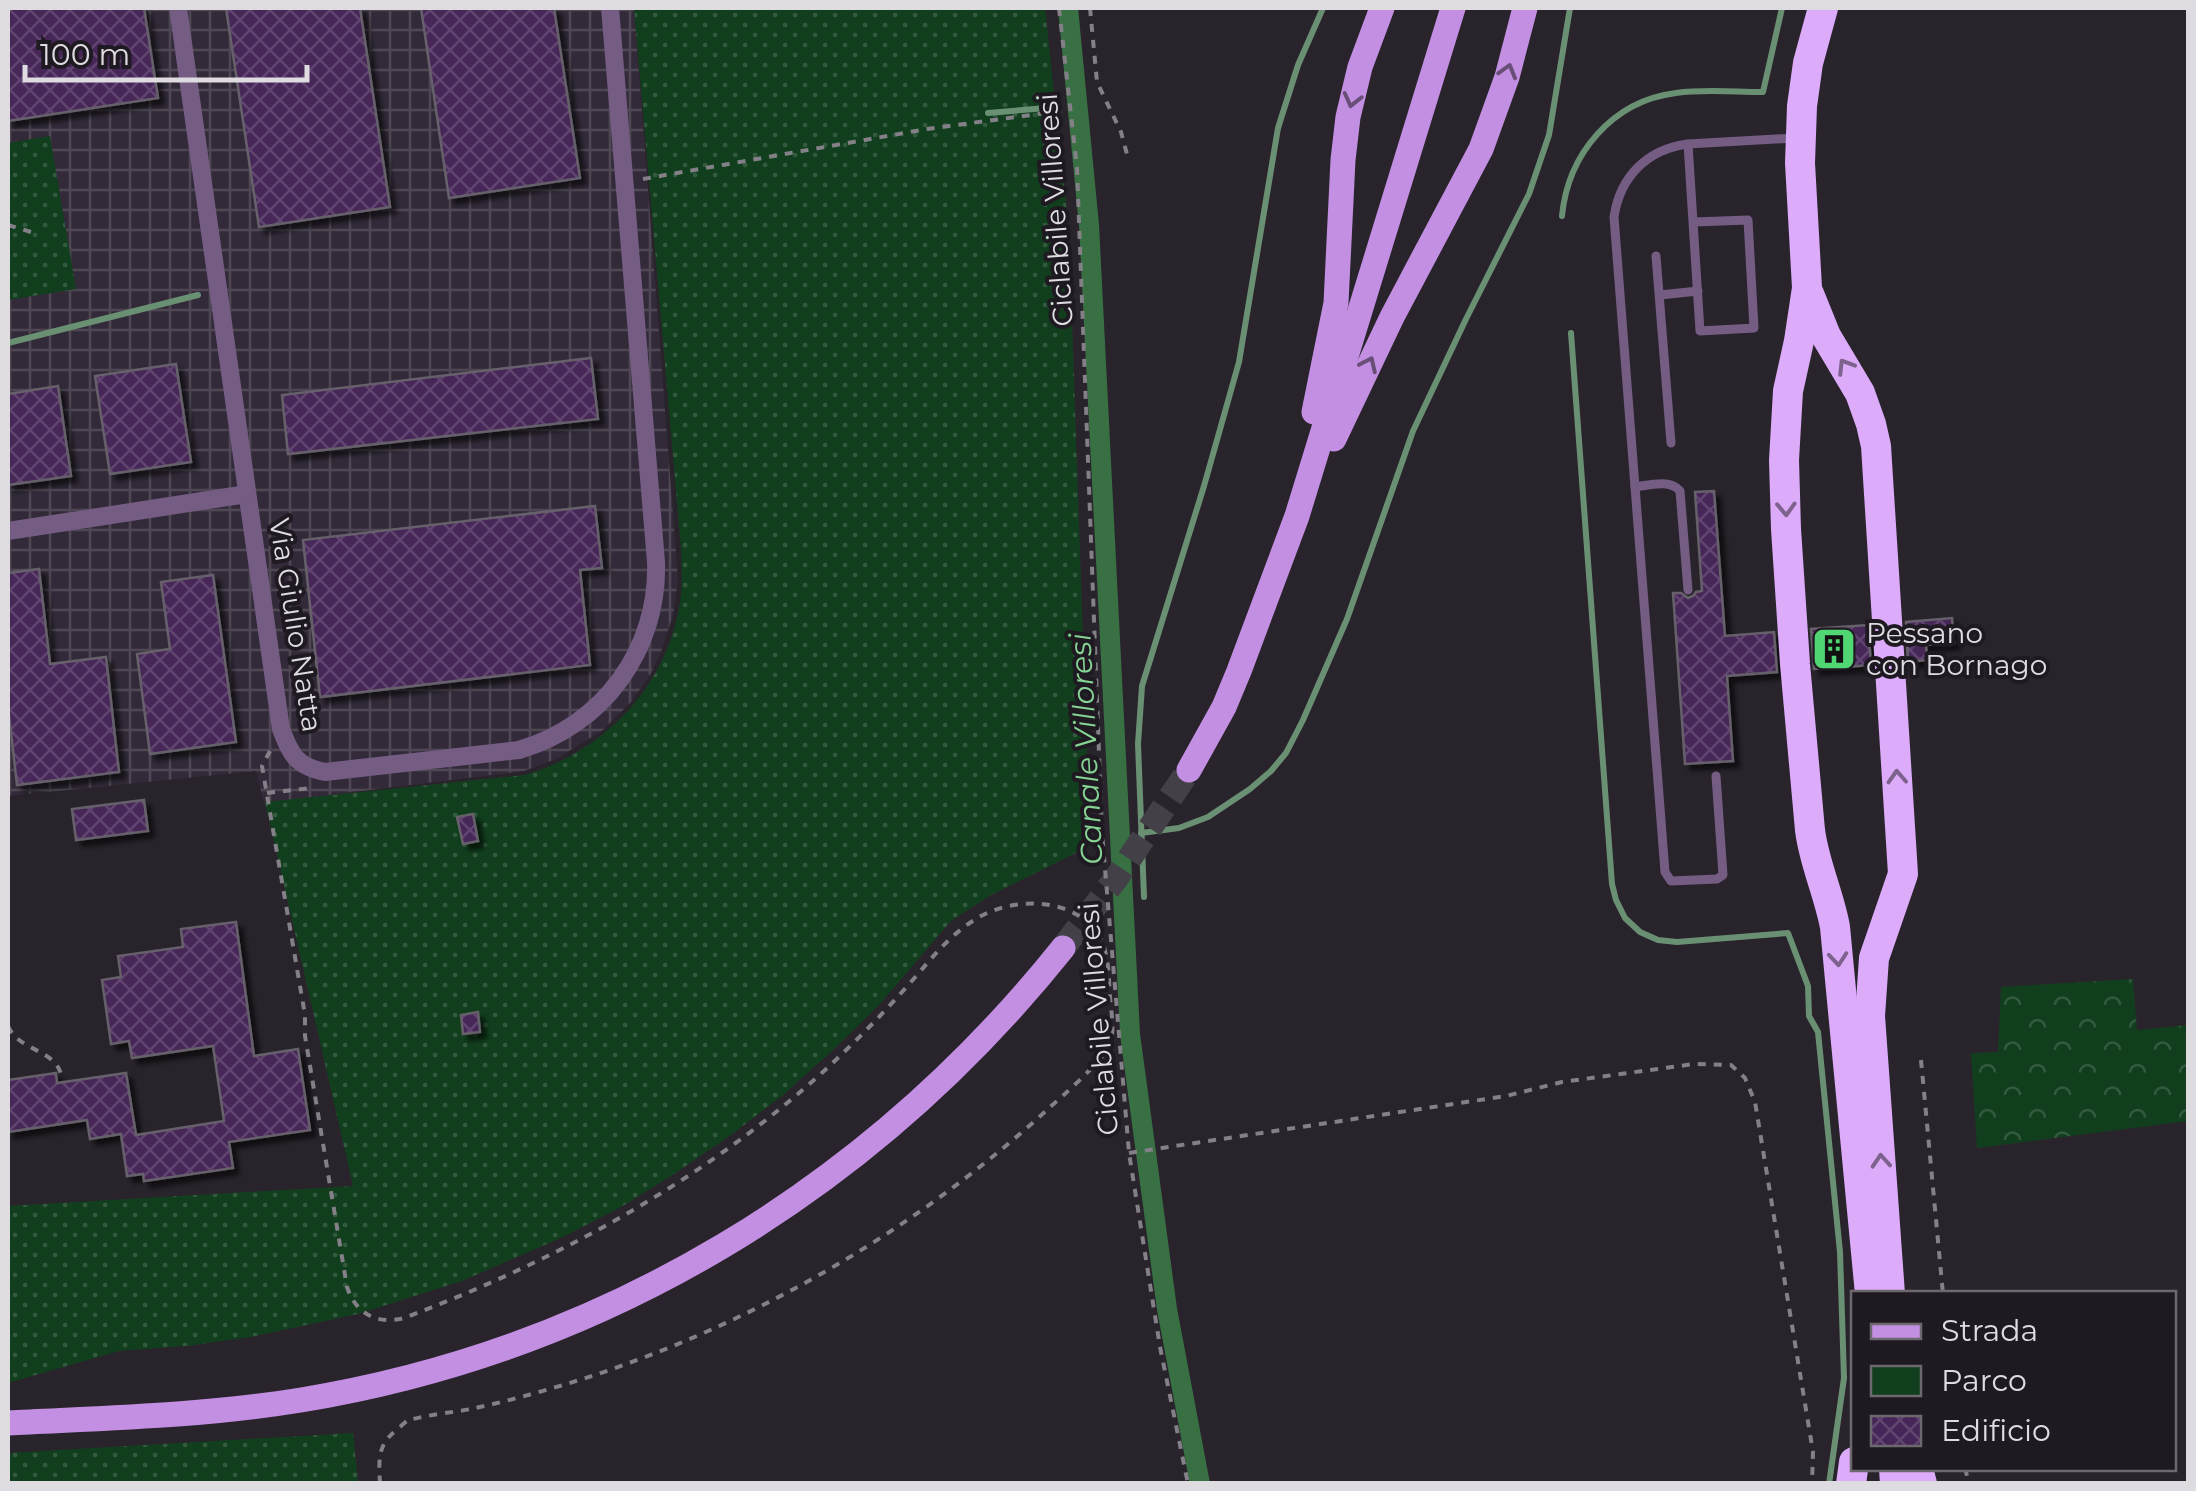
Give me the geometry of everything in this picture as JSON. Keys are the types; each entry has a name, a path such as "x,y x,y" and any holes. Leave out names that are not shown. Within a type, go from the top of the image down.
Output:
{"highway":[{"path":"1824,8 1808,62 1800,138 1807,288 1786,412 1786,529 1810,830 1835,927 1874,1289"},
{"path":"1807,288 1826,336 1864,403 1876,446 1903,874 1874,958 1870,1016 1874,1289"}],"main road":[{"path":"1297,516 1336,303 1348,117 1360,67 1382,8"},
{"path":"1190,770 1240,671 1297,516 1452,8"},
{"path":"1297,516 1392,318 1481,149 1502,93 1525,8"},
{"path":"8,1423 208,1412 326,1396 464,1361 598,1311 746,1233 863,1150 978,1046 1063,948"}],"street":[{"name":"Via Giulio Natta","path":"178,8 281,730 291,754 307,767 325,772 519,750 559,734 590,714 616,688 642,644 656,591 656,562 610,8"},
{"path":"8,531 247,494"}],"lane":[{"path":"1716,776 1723,876 1671,881 1665,872 1615,212 1622,188 1640,164 1662,150 1688,144 1800,138"},
{"path":"1688,144 1700,331 1754,328 1748,220 1694,222"},
{"path":"1656,256 1670,443"},
{"path":"1660,294 1698,292"},
{"path":"1635,487 1670,484 1680,492 1688,590"}],"path":[{"name":"Ciclabile Villoresi","path":"1058,8 1077,168 1102,832 1120,1043 1131,1152 1160,1347 1188,1484"},
{"path":"1090,8 1097,82 1121,132 1128,158"},
{"path":"638,180 927,129 1070,109"},
{"path":"8,225 31,232"},
{"path":"281,730 262,766 347,1288 357,1307 382,1321 404,1318 512,1275 625,1214 700,1167 822,1072 944,944 978,918 1008,906 1035,904 1076,913 1102,937 1107,958 1110,1044 1074,1084 982,1165 924,1209 841,1262 733,1320 642,1358 526,1396 406,1421 384,1442 378,1458 380,1484"},
{"path":"267,793 324,786"},
{"path":"1102,937 1111,936"},
{"path":"8,1026 22,1044 55,1060 61,1074"},
{"path":"1110,1044 1120,1043"},
{"path":"1921,1060 1942,1291"},
{"path":"1131,1152 1506,1096 1562,1082 1694,1064 1732,1066 1745,1078 1754,1102 1814,1452 1812,1484"}],"shaded area":[{"path":"8,8 634,8 678,579 673,615 651,673 632,701 603,730 556,759 524,771 264,803 256,771 8,796"}],"green space":[{"path":"634,8 1045,8 1069,232 1090,846 991,895 951,921 879,1005 783,1095 677,1172 563,1237 462,1281 358,1314 251,1337 119,1351 8,1383 8,1206 353,1186 265,802 525,775 583,749 608,730 649,683 664,656 681,594 681,548"},
{"path":"50,136 76,289 8,300 8,143"},
{"path":"2133,979 2137,1030 2188,1025 2188,1121 1977,1148 1971,1053 1998,1052 2001,987"},
{"path":"353,1433 358,1483 8,1483 8,1453"}],"building":[{"path":"8,8 144,8 158,98 8,121"},
{"path":"226,8 360,8 390,207 259,227"},
{"path":"421,8 554,8 580,178 449,198"},
{"path":"591,358 598,419 288,454 282,395"},
{"path":"176,364 191,462 110,474 95,376"},
{"path":"58,386 71,476 8,485 8,394"},
{"path":"1714,491 1725,636 1774,632 1777,672 1727,676 1733,761 1685,764 1673,593 1688,598 1702,591 1695,492"},
{"path":"595,506 602,568 580,570 590,665 320,697 303,540"},
{"path":"39,569 50,664 106,657 119,772 17,785 8,706 8,573"},
{"path":"213,575 236,742 150,754 137,654 170,649 161,582"},
{"path":"1952,618 1954,643 1926,645 1927,660 1908,662 1906,622"},
{"path":"1868,625 1871,665 1814,669 1811,629"},
{"path":"144,800 148,831 76,840 72,809"},
{"path":"473,814 478,841 463,844 457,817"},
{"path":"236,922 254,1056 298,1049 310,1130 229,1142 233,1168 144,1181 143,1174 127,1176 121,1134 90,1139 87,1120 8,1132 8,1080 56,1073 57,1083 126,1073 136,1135 224,1121 213,1046 132,1058 129,1041 111,1044 102,980 121,977 118,956 183,947 181,929"},
{"path":"478,1012 480,1032 463,1034 461,1015"}],"waterway":[{"name":"Canale Villoresi","path":"1068,8 1089,225 1130,1034 1167,1309 1200,1484"},
{"path":"1144,897 1138,744 1142,686 1239,362 1278,128 1298,65 1323,8"},
{"path":"1141,833 1179,828 1208,817 1250,789 1286,753 1347,619 1413,431 1529,194 1549,135 1570,8"},
{"path":"1562,216 1573,172 1584,152 1597,134 1632,107 1676,93 1763,92 1782,8"},
{"path":"988,113 1046,108"},
{"path":"8,343 198,295"},
{"path":"1571,333 1616,900 1625,918 1640,932 1658,940 1677,942 1788,933 1808,986 1809,1016 1818,1032 1840,1252 1844,1378 1829,1484"}],"tunnel":[{"path":"1063,948 1115,880 1189,770"}],"place":[{"name":"Pessano con Bornago","path":"1834,649"}]}
